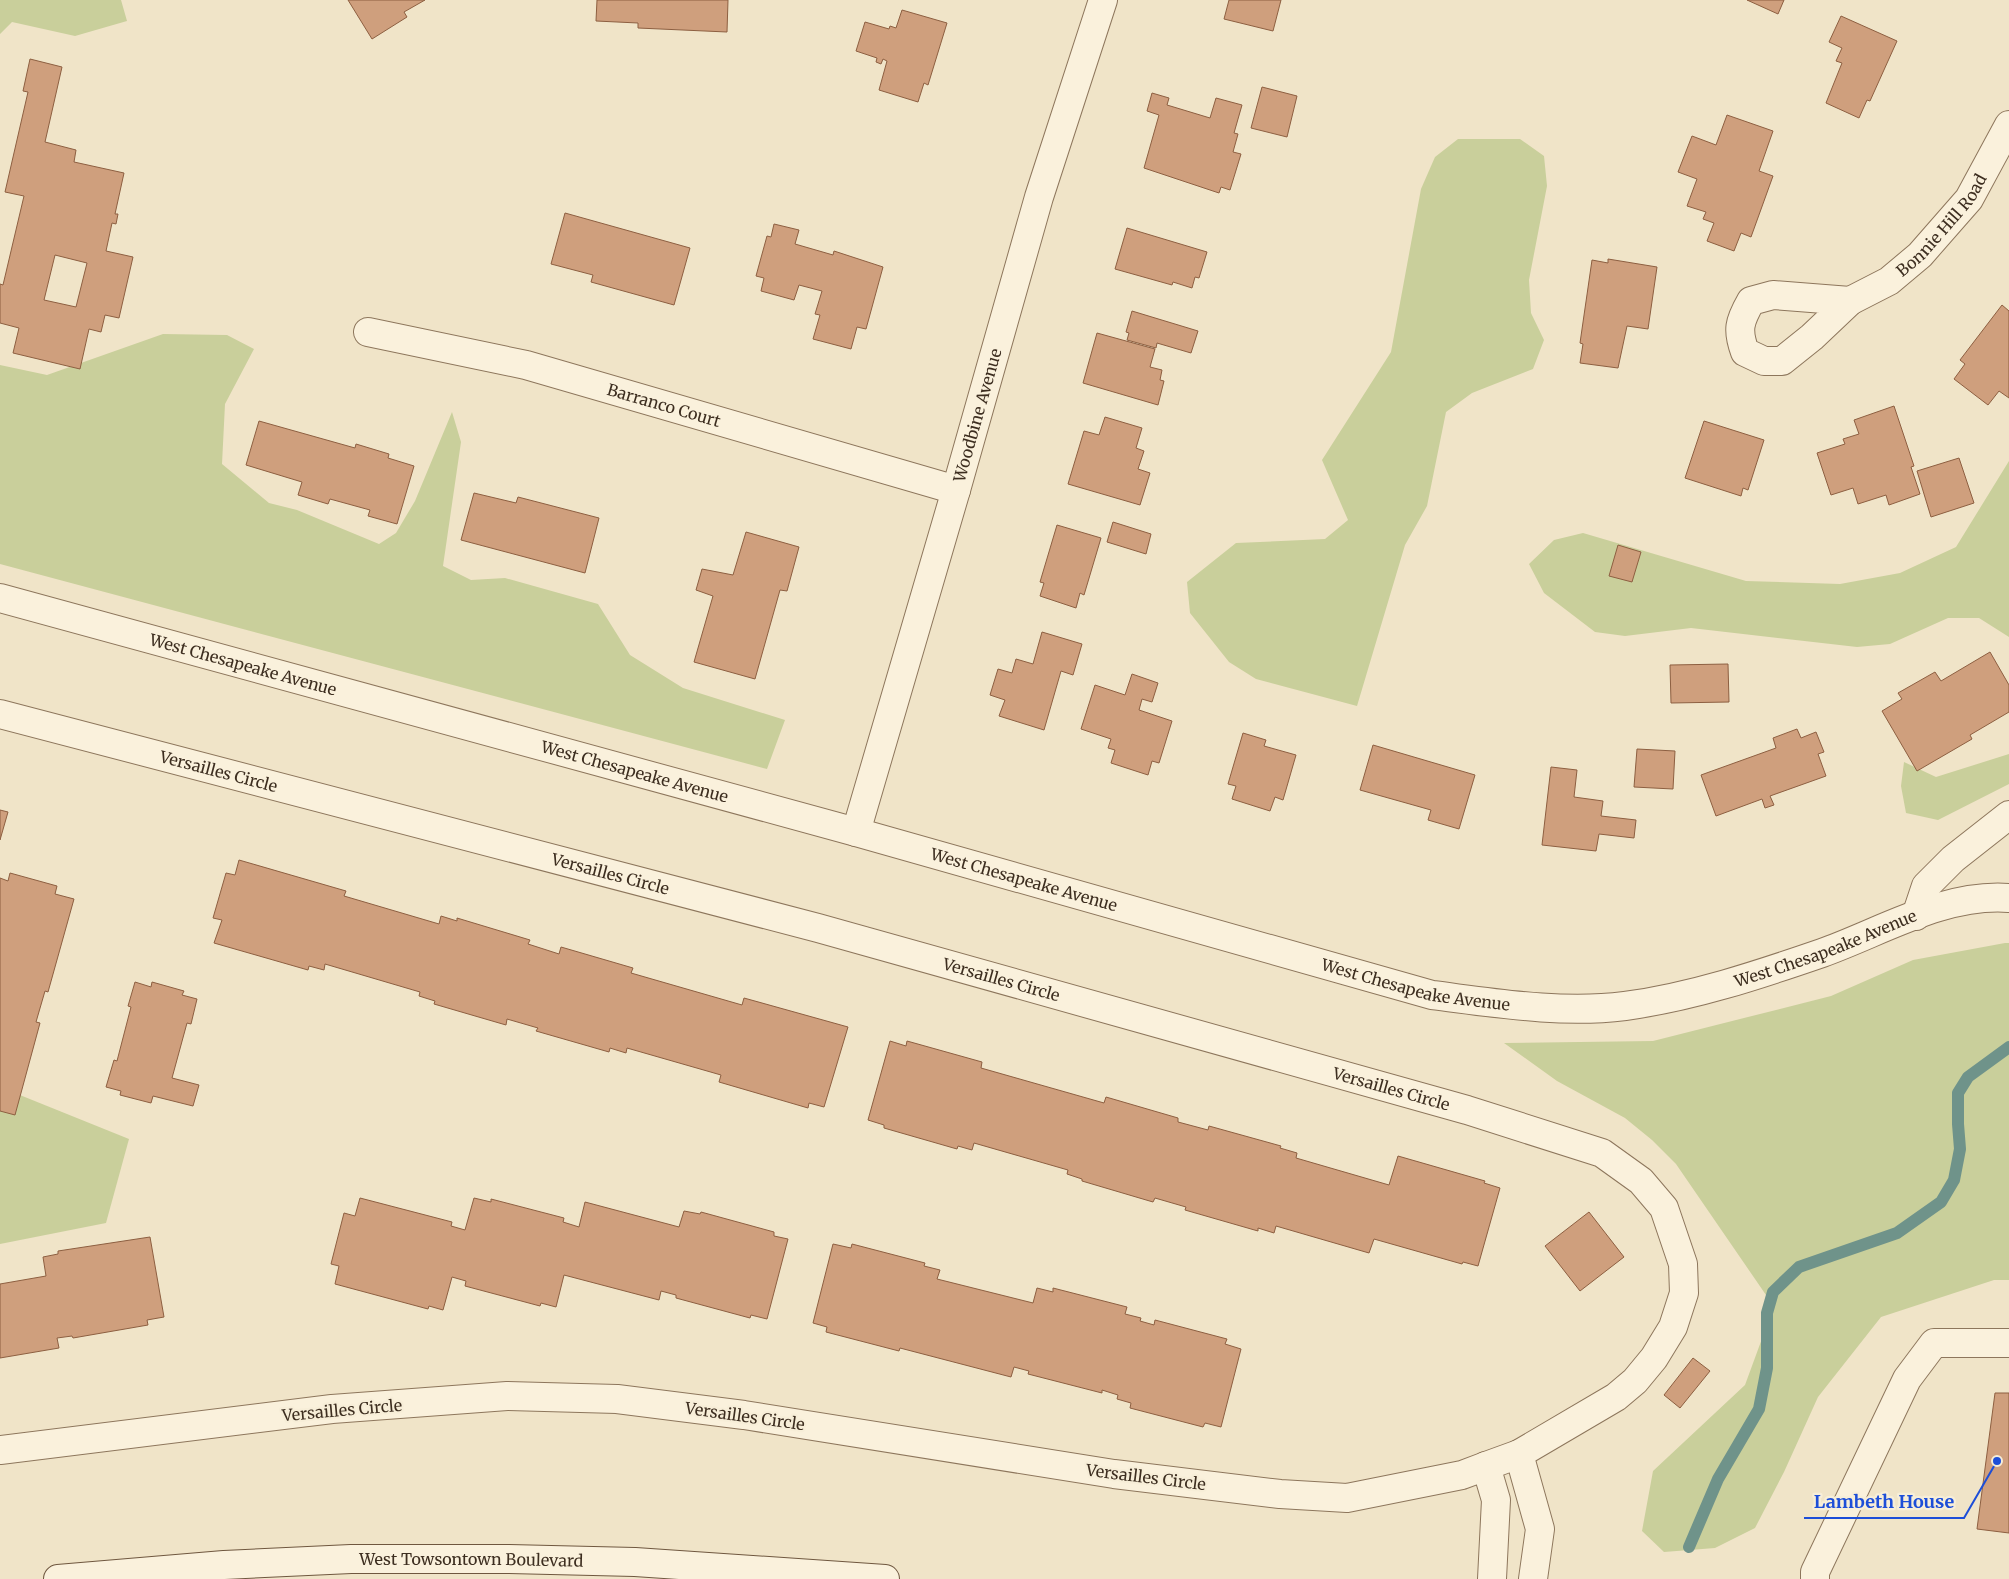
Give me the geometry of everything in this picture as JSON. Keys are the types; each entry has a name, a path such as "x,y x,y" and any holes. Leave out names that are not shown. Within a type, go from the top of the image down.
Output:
{"street":[{"name":"Woodbine Avenue","path":"856,832 1039,197 1103,0"},
{"name":"Bonnie Hill Road","path":"1850,301 1889,281 1920,255 1969,199 2009,126"},
{"name":"Barranco Court","path":"368,332 526,365 956,490"},
{"name":"West Chesapeake Avenue","path":"0,598 856,832 1432,995 1517,1006 1568,1008 1624,1006 1681,995 1744,979 1823,952 1916,916 1926,886 1953,859 2009,815"},
{"name":"Versailles Circle","path":"0,714 818,928 1458,1108 1602,1153 1640,1180 1664,1208 1683,1264 1684,1293 1673,1327 1654,1358 1635,1381 1616,1398 1519,1454 1462,1475 1347,1498 1280,1494 1114,1474 754,1416 617,1399 507,1396 332,1409 0,1450"},
{"path":"1916,916 1951,904 1990,897 2009,898"},
{"path":"1815,1579 1815,1572 1907,1379 1934,1343 2009,1343"},
{"path":"1519,1454 1540,1529 1533,1579"},
{"path":"1486,1466 1496,1500 1492,1579"},
{"name":"West Towsontown Boulevard","path":"58,1579 224,1565 350,1559 410,1559 635,1562 885,1579"}],"green space":[{"path":"0,0 121,0 127,21 75,36 12,22 0,34"},
{"path":"1458,139 1520,139 1544,156 1547,186 1529,280 1531,313 1544,340 1533,369 1472,393 1446,412 1427,506 1405,545 1357,706 1256,679 1229,662 1190,613 1187,582 1236,543 1325,539 1348,520 1322,460 1391,352 1421,189 1435,157"},
{"path":"163,334 227,335 254,349 225,404 222,464 269,503 297,510 379,544 396,533 415,501 452,412 461,442 443,566 471,580 505,578 598,604 630,655 683,688 785,720 767,769 0,564 0,365 47,375"},
{"path":"2009,461 2009,637 1979,618 1948,618 1890,644 1857,647 1691,628 1625,636 1595,632 1544,593 1529,564 1554,540 1583,533 1746,581 1840,584 1900,573 1956,547"},
{"path":"2009,754 2009,784 1938,820 1906,813 1901,786 1904,762 1936,777"},
{"path":"2009,943 2009,1280 1994,1280 1881,1317 1818,1397 1784,1472 1755,1528 1715,1548 1664,1552 1642,1531 1653,1471 1745,1385 1767,1325 1766,1295 1676,1164 1652,1140 1625,1118 1557,1081 1504,1043 1653,1041 1831,996 1913,960"},
{"path":"0,1087 129,1139 106,1223 0,1244"}],"building":[{"path":"348,0 425,0 404,12 407,17 372,39"},
{"path":"597,0 728,0 727,32 638,28 638,23 596,21"},
{"path":"1229,0 1281,0 1273,31 1224,19"},
{"path":"1747,0 1784,0 1778,14"},
{"path":"902,10 947,23 928,85 924,83 918,102 879,90 887,61 883,59 881,64 876,62 877,58 856,51 865,22 889,29 890,26 896,28"},
{"path":"1841,16 1897,41 1870,101 1867,100 1859,118 1826,103 1842,63 1836,61 1842,48 1829,42"},
{"path":"30,59 62,67 45,142 76,150 74,162 124,173 115,214 118,214 116,224 112,223 106,251 133,257 119,318 105,315 101,332 89,329 80,369 13,353 19,328 0,323 0,284 3,285 24,196 5,192 28,92 23,91","holes":["55,255 87,263 76,307 44,300"]},
{"path":"1262,87 1297,96 1287,137 1251,128"},
{"path":"1152,93 1169,98 1167,105 1210,118 1216,98 1242,105 1234,133 1238,134 1233,152 1241,154 1230,190 1221,187 1219,193 1144,168 1159,115 1147,111"},
{"path":"1727,115 1773,131 1759,171 1773,176 1751,237 1741,233 1734,251 1707,241 1714,223 1703,219 1706,212 1687,206 1697,179 1678,172 1692,136 1716,145"},
{"path":"565,213 690,248 674,305 591,282 593,275 551,264"},
{"path":"774,224 799,230 795,244 833,255 834,251 883,267 866,329 857,327 851,349 813,339 820,315 815,314 822,291 799,285 794,300 761,291 764,278 756,276 767,236 771,237"},
{"path":"1127,228 1207,252 1199,278 1195,277 1192,288 1173,282 1172,285 1115,269"},
{"path":"1608,259 1657,267 1648,329 1627,326 1618,368 1580,363 1583,344 1580,343 1592,260 1608,263"},
{"path":"2002,305 2009,311 2009,398 1999,391 1988,405 1954,379 1965,364 1960,360"},
{"path":"1132,311 1198,331 1191,353 1157,343 1156,348 1127,340 1129,333 1126,332"},
{"path":"1097,333 1155,349 1150,367 1162,370 1160,380 1164,381 1158,405 1083,383"},
{"path":"1894,406 1914,466 1911,467 1920,494 1889,505 1886,495 1858,504 1853,488 1831,495 1817,453 1845,444 1843,439 1859,434 1854,420"},
{"path":"1105,417 1142,428 1136,448 1144,451 1138,469 1150,473 1140,505 1068,484 1084,431 1099,435"},
{"path":"259,421 355,448 356,444 389,454 388,458 414,466 397,524 368,516 370,510 330,499 328,504 298,495 302,482 246,465"},
{"path":"1704,421 1764,440 1748,490 1743,488 1741,496 1685,478"},
{"path":"1959,458 1974,503 1931,517 1917,471"},
{"path":"474,493 516,503 518,497 599,518 585,573 461,540"},
{"path":"1113,522 1151,534 1146,554 1107,542"},
{"path":"1057,525 1101,538 1084,595 1080,593 1076,608 1040,596 1044,583 1040,582"},
{"path":"746,532 799,547 787,591 780,590 755,679 694,662 713,596 696,590 702,569 733,575"},
{"path":"1618,545 1641,552 1632,582 1609,576"},
{"path":"1042,632 1082,644 1073,675 1061,671 1044,730 999,716 1005,700 990,695 998,669 1012,673 1016,659 1033,664"},
{"path":"1990,652 2009,685 2009,712 1970,735 1972,739 1917,771 1882,711 1902,699 1898,693 1935,672 1941,681"},
{"path":"1728,664 1729,702 1671,703 1670,665"},
{"path":"1132,674 1158,683 1152,702 1142,699 1139,710 1172,721 1159,763 1152,761 1148,775 1111,763 1115,750 1108,748 1111,739 1081,729 1095,685 1125,695"},
{"path":"1797,729 1801,738 1816,732 1824,752 1818,754 1826,776 1770,796 1774,805 1765,808 1762,799 1716,816 1701,775 1776,748 1773,738"},
{"path":"1243,733 1266,740 1264,746 1296,755 1283,800 1275,797 1270,811 1232,799 1236,786 1228,784"},
{"path":"1373,745 1475,775 1459,829 1428,820 1431,810 1360,790"},
{"path":"1637,749 1675,751 1673,789 1634,787"},
{"path":"1551,767 1577,770 1574,797 1603,801 1601,816 1636,820 1634,838 1599,834 1596,851 1542,845"},
{"path":"0,810 8,812 0,840"},
{"path":"239,860 346,891 344,896 439,924 441,916 457,921 457,918 530,940 528,944 559,954 561,947 633,968 631,973 742,1005 744,998 848,1027 824,1107 809,1103 808,1108 719,1082 721,1075 627,1048 626,1053 610,1048 609,1052 536,1031 538,1028 507,1019 506,1025 434,1004 435,1001 419,996 420,992 325,964 324,970 309,966 308,970 214,943 222,920 213,918 226,873 235,875"},
{"path":"10,873 57,886 55,894 74,899 48,992 45,991 36,1022 40,1023 15,1115 0,1111 0,878 8,881"},
{"path":"135,982 151,987 152,982 184,991 182,995 197,999 191,1024 187,1023 172,1078 199,1085 193,1106 153,1096 151,1103 120,1095 121,1091 106,1087 114,1060 117,1061 131,1007 128,1006"},
{"path":"890,1041 906,1046 907,1041 982,1062 981,1068 1104,1103 1106,1097 1178,1118 1178,1122 1208,1130 1209,1126 1281,1146 1280,1148 1297,1153 1296,1158 1389,1185 1398,1156 1485,1181 1484,1183 1500,1188 1478,1266 1463,1262 1462,1264 1374,1239 1369,1253 1276,1226 1274,1233 1258,1228 1258,1231 1185,1210 1186,1207 1155,1198 1153,1202 1082,1181 1082,1179 1067,1174 1068,1170 974,1143 972,1150 958,1146 957,1149 884,1128 884,1125 868,1120"},
{"path":"360,1198 452,1222 451,1226 465,1230 474,1198 491,1202 491,1199 564,1218 563,1222 579,1227 585,1202 679,1227 684,1211 700,1214 701,1212 774,1232 774,1236 788,1239 767,1319 751,1315 750,1318 676,1298 676,1295 661,1291 659,1300 564,1275 556,1307 541,1303 540,1306 465,1286 466,1281 452,1277 443,1310 429,1306 428,1309 335,1284 339,1266 331,1264 344,1213 355,1216"},
{"path":"1589,1212 1624,1257 1580,1291 1545,1246"},
{"path":"150,1237 164,1317 147,1320 148,1325 73,1338 72,1336 57,1338 59,1348 0,1358 0,1284 46,1276 43,1257 58,1254 58,1251"},
{"path":"833,1244 851,1248 852,1244 925,1263 924,1266 940,1270 937,1279 1033,1303 1037,1288 1053,1292 1053,1288 1127,1307 1125,1314 1141,1318 1140,1321 1154,1325 1155,1320 1227,1339 1225,1344 1241,1349 1221,1427 1205,1423 1203,1427 1130,1408 1131,1403 1117,1399 1118,1395 1102,1390 1102,1393 1028,1374 1029,1371 1014,1367 1011,1377 900,1348 899,1351 826,1332 827,1327 813,1323"},
{"path":"1693,1358 1710,1371 1680,1408 1664,1395"},
{"path":"1995,1393 2009,1393 2009,1533 1977,1529"}],"waterway":[{"path":"1689,1547 1718,1479 1759,1409 1767,1368 1767,1313 1773,1292 1799,1267 1897,1233 1941,1202 1954,1180 1960,1149 1958,1093 1968,1077 2009,1047"}],"place":[{"name":"Lambeth House","path":"1997,1461"}]}
